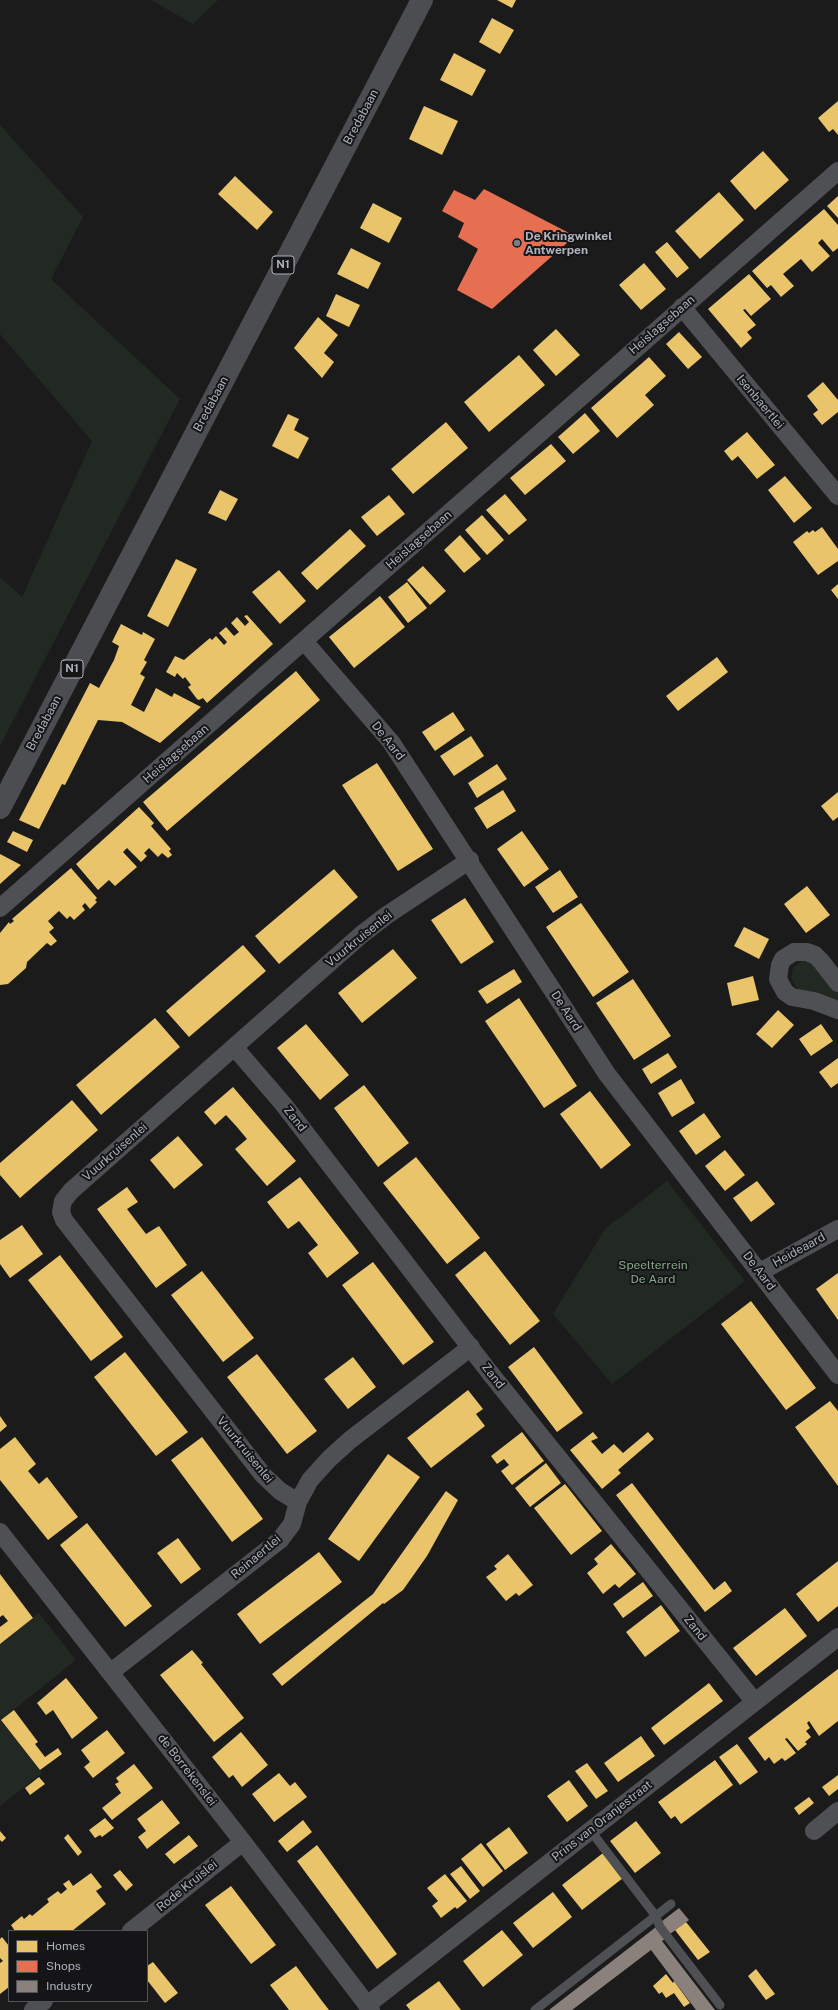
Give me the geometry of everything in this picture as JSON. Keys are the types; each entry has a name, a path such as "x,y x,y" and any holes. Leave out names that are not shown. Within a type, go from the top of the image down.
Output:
{"main road":[{"name":"Bredabaan","path":"0,808 422,0"}],"street":[{"name":"Heislagsebaan","path":"0,908 838,171"},
{"name":"Isenbaertlei","path":"682,307 838,496"},
{"name":"De Aard","path":"304,641 391,742 470,860 607,1074 838,1375"},
{"name":"Vuurkruisenlei","path":"298,1502 280,1491 263,1475 64,1220 61,1212 62,1201 71,1191 235,1048 361,935 387,915 470,860"},
{"path":"838,983 821,961 815,955 808,952 794,952 783,959 780,964 778,978 785,992 792,997 814,1001 838,1010"},
{"name":"Zand","path":"235,1048 289,1111 471,1348 754,1701"},
{"name":"Heideaard","path":"760,1272 838,1229"},
{"name":"Reinaertlei","path":"111,1672 280,1540 292,1524 298,1502 310,1480 334,1454 471,1348"},
{"name":"de Borrekenslei","path":"0,1532 243,1842 369,2008"},
{"name":"Prins van Oranjestraat","path":"369,2008 590,1830 838,1637"},
{"path":"814,1831 838,1811"},
{"name":"Rode Kruislei","path":"132,1930 243,1842"},
{"path":"33,2010 43,2002"}],"lane":[{"path":"590,1830 655,1915 660,1927 720,2005"},
{"path":"534,2010 671,1904"}],"green space":[{"path":"151,0 218,0 193,24"},
{"path":"0,125 83,217 51,279 180,399 0,746 0,577 22,597 92,441 0,334"},
{"path":"803,960 808,960 838,989 838,1005 798,989 794,984 791,978 793,968"},
{"name":"Speelterrein De Aard","path":"667,1181 745,1281 612,1384 553,1314 605,1229"},
{"path":"39,1613 76,1660 1,1720 42,1773 0,1806 0,1644"}],"building: Homes":[{"path":"497,0 516,0 512,8"},
{"path":"492,18 514,30 500,54 479,42"},
{"path":"454,53 486,70 472,96 440,80"},
{"path":"838,101 838,135 833,129 829,132 818,118"},
{"path":"424,106 458,121 442,155 409,139"},
{"path":"763,151 789,180 755,210 730,181"},
{"path":"235,176 273,212 257,230 218,194"},
{"path":"719,192 744,220 700,259 675,231"},
{"path":"838,196 838,218 827,206"},
{"path":"373,203 402,218 389,243 360,228"},
{"path":"824,209 838,225 838,248 833,252 822,239 818,243 830,256 812,272 801,259 783,274 794,286 781,297 771,285 767,288 752,271"},
{"path":"667,242 689,268 677,278 655,252"},
{"path":"351,248 381,263 368,289 337,274"},
{"path":"644,263 666,289 641,310 619,285"},
{"path":"749,274 771,299 751,316 745,309 743,310 756,325 747,332 752,338 741,348 708,309"},
{"path":"336,294 360,305 349,327 326,316"},
{"path":"318,317 338,335 324,353 334,362 322,378 294,348"},
{"path":"556,329 580,355 556,376 533,350"},
{"path":"679,332 702,357 688,369 666,344"},
{"path":"519,355 545,385 489,432 464,402"},
{"path":"649,357 666,376 645,395 654,405 617,438 591,408"},
{"path":"823,382 838,400 838,412 822,425 813,414 818,410 807,396"},
{"path":"585,413 600,431 573,454 558,437"},
{"path":"288,414 299,419 294,430 309,438 298,459 272,446"},
{"path":"446,422 468,448 413,494 391,469"},
{"path":"747,432 775,465 757,479 738,456 732,461 724,451"},
{"path":"551,444 566,461 525,495 510,478"},
{"path":"785,476 812,508 794,523 768,490"},
{"path":"220,490 238,499 226,521 208,513"},
{"path":"505,494 527,520 509,535 486,510"},
{"path":"389,495 405,514 377,536 361,517"},
{"path":"482,515 504,540 487,555 465,530"},
{"path":"822,527 838,549 838,561 818,575 793,542 807,531 809,533 813,530 815,532"},
{"path":"350,529 366,546 317,590 301,573"},
{"path":"460,535 481,559 464,573 444,550"},
{"path":"176,559 197,569 168,627 147,616"},
{"path":"423,566 446,591 430,605 407,580"},
{"path":"279,570 306,601 280,624 252,592"},
{"path":"407,582 427,608 408,623 388,597"},
{"path":"838,584 838,599 831,590"},
{"path":"380,596 405,627 354,668 329,637"},
{"path":"247,615 273,644 207,703 203,698 199,700 197,699 188,687 191,685 185,677 183,679 177,673 175,677 166,672 175,656 184,660 210,638 212,640 216,636 224,645 227,642 219,633 226,627 234,636 239,632 231,623 237,617 245,626 249,622 244,616"},
{"path":"121,624 142,635 143,632 155,639 144,660 147,662 140,674 145,677 131,705 144,712 156,688 172,697 174,693 201,707 160,743 122,722 98,720 65,785 62,784 39,829 19,820 90,683 99,688 114,660 119,646 112,642"},
{"path":"717,657 728,672 678,711 666,696"},
{"path":"296,671 320,700 167,831 143,802"},
{"path":"453,712 465,730 435,751 422,732"},
{"path":"471,736 484,756 454,776 440,756"},
{"path":"377,763 433,849 398,871 342,785"},
{"path":"497,764 507,779 477,798 468,783"},
{"path":"503,790 516,811 487,829 474,808"},
{"path":"838,792 838,817 833,821 821,806"},
{"path":"139,807 154,823 151,826 171,849 169,851 172,855 168,858 162,853 158,857 149,848 144,853 147,856 141,862 127,848 123,852 137,867 115,886 109,880 98,890 76,864"},
{"path":"13,831 33,840 27,852 7,842"},
{"path":"522,831 549,869 524,887 497,849"},
{"path":"0,854 21,865 0,884"},
{"path":"71,868 97,898 95,900 97,902 90,909 85,903 82,906 85,910 74,920 70,916 67,919 59,911 48,921 54,928 49,932 57,941 51,946 47,943 27,962 26,968 8,984 0,985 0,933 9,922 10,924 14,921 12,919"},
{"path":"334,869 358,897 279,964 255,936"},
{"path":"560,870 578,897 553,913 535,887"},
{"path":"807,886 830,915 806,933 784,904"},
{"path":"465,898 494,942 461,964 431,920"},
{"path":"581,903 629,972 593,997 546,927"},
{"path":"744,927 769,939 759,959 734,946"},
{"path":"243,945 266,971 189,1037 166,1011"},
{"path":"393,949 417,978 362,1023 338,993"},
{"path":"514,969 522,982 487,1004 478,991"},
{"path":"753,976 759,1000 732,1006 727,983"},
{"path":"633,979 671,1036 634,1060 596,1003"},
{"path":"519,998 577,1086 544,1108 485,1021"},
{"path":"778,1010 794,1025 772,1048 756,1034"},
{"path":"155,1018 180,1047 101,1115 76,1085"},
{"path":"306,1024 349,1075 320,1100 277,1048"},
{"path":"821,1024 833,1041 811,1056 799,1039"},
{"path":"668,1053 677,1067 651,1084 642,1069"},
{"path":"838,1058 838,1083 831,1088 819,1072"},
{"path":"681,1079 695,1103 672,1117 658,1093"},
{"path":"364,1085 409,1143 378,1167 334,1108"},
{"path":"233,1087 296,1161 267,1186 235,1149 247,1139 237,1127 226,1115 215,1125 204,1112"},
{"path":"590,1091 631,1145 601,1169 560,1114"},
{"path":"72,1100 98,1130 20,1198 0,1175 0,1163"},
{"path":"704,1113 721,1137 696,1155 679,1131"},
{"path":"178,1136 203,1165 174,1189 150,1160"},
{"path":"725,1150 745,1175 725,1191 705,1166"},
{"path":"416,1157 480,1238 447,1264 383,1183"},
{"path":"300,1177 359,1253 327,1278 308,1253 318,1245 299,1221 288,1229 267,1202"},
{"path":"757,1181 775,1204 751,1222 733,1198"},
{"path":"127,1187 138,1202 127,1209 146,1234 159,1226 187,1265 156,1288 97,1209"},
{"path":"22,1225 43,1254 10,1278 0,1264 0,1240"},
{"path":"485,1251 540,1321 510,1345 455,1275"},
{"path":"60,1255 123,1337 91,1361 28,1280"},
{"path":"373,1262 434,1342 403,1365 342,1285"},
{"path":"202,1271 254,1338 223,1362 171,1295"},
{"path":"838,1273 838,1320 816,1289"},
{"path":"751,1301 816,1388 786,1410 721,1324"},
{"path":"534,1347 583,1413 557,1432 508,1367"},
{"path":"125,1352 188,1432 156,1456 94,1377"},
{"path":"257,1354 317,1431 287,1454 227,1377"},
{"path":"353,1357 376,1387 348,1409 324,1379"},
{"path":"468,1390 483,1409 476,1414 485,1426 431,1468 407,1438"},
{"path":"830,1401 838,1411 838,1486 795,1427"},
{"path":"0,1416 7,1426 0,1432"},
{"path":"522,1432 544,1461 512,1485 501,1471 509,1465 504,1459 497,1464 491,1456"},
{"path":"593,1432 598,1438 591,1441 602,1454 614,1444 623,1453 648,1432 654,1439 618,1470 621,1473 602,1489 570,1450"},
{"path":"15,1437 36,1464 28,1471 39,1484 47,1477 78,1517 48,1540 0,1480 0,1449"},
{"path":"202,1437 263,1519 232,1542 171,1460"},
{"path":"388,1454 420,1477 359,1561 328,1539"},
{"path":"546,1463 561,1483 530,1507 515,1488"},
{"path":"632,1483 714,1590 725,1581 732,1591 705,1612 616,1495"},
{"path":"565,1484 602,1531 571,1555 534,1508"},
{"path":"446,1491 458,1500 427,1556 403,1590 384,1604 383,1603 282,1686 272,1674 373,1594"},
{"path":"87,1523 152,1606 125,1627 60,1545"},
{"path":"178,1538 201,1569 181,1584 157,1553"},
{"path":"611,1544 636,1574 619,1588 615,1584 603,1594 587,1573 598,1564 594,1559"},
{"path":"319,1552 342,1582 260,1644 237,1614"},
{"path":"508,1554 533,1585 519,1596 516,1593 506,1601 486,1577 497,1569 494,1566"},
{"path":"838,1561 838,1606 818,1622 796,1594"},
{"path":"0,1574 33,1618 0,1644 0,1627 8,1621 3,1615 0,1617"},
{"path":"643,1582 653,1596 623,1618 613,1604"},
{"path":"661,1605 680,1631 645,1657 626,1632"},
{"path":"785,1608 807,1636 756,1676 733,1648"},
{"path":"192,1650 203,1663 201,1664 244,1718 214,1742 160,1675"},
{"path":"838,1669 838,1721 819,1736 809,1721 807,1723 810,1728 806,1731 811,1737 805,1742 807,1744 798,1751 787,1738 785,1739 796,1753 785,1761 782,1758 774,1764 769,1757 765,1761 748,1738"},
{"path":"66,1678 98,1718 72,1739 53,1710 46,1715 37,1703"},
{"path":"709,1683 723,1701 664,1745 651,1728"},
{"path":"14,1710 38,1742 35,1744 45,1757 58,1748 62,1754 40,1770 1,1720"},
{"path":"107,1730 125,1753 93,1778 84,1767 90,1762 81,1750"},
{"path":"241,1732 268,1765 242,1787 233,1775 229,1778 212,1757"},
{"path":"641,1736 655,1756 618,1782 604,1763"},
{"path":"737,1744 758,1772 740,1785 719,1757"},
{"path":"715,1760 733,1785 681,1824 675,1816 671,1819 658,1802"},
{"path":"587,1763 608,1791 596,1799 575,1771"},
{"path":"134,1764 153,1788 112,1820 102,1808 121,1793 115,1784 119,1782 116,1778"},
{"path":"279,1773 290,1786 295,1782 307,1797 274,1822 252,1794"},
{"path":"838,1775 838,1789 829,1796 822,1787"},
{"path":"39,1777 45,1784 30,1795 25,1788"},
{"path":"569,1780 588,1806 567,1822 547,1796"},
{"path":"809,1797 814,1803 799,1815 794,1808"},
{"path":"162,1800 180,1823 147,1849 138,1837 146,1831 137,1819"},
{"path":"105,1818 114,1828 102,1837 100,1835 95,1838 89,1830"},
{"path":"303,1820 312,1832 287,1852 278,1841"},
{"path":"636,1821 661,1853 635,1873 610,1841"},
{"path":"509,1827 528,1853 505,1870 486,1844"},
{"path":"0,1831 6,1838 2,1842 0,1840"},
{"path":"68,1834 82,1852 78,1856 64,1838"},
{"path":"189,1835 198,1846 174,1864 165,1854"},
{"path":"481,1843 503,1871 483,1887 461,1859"},
{"path":"317,1845 397,1954 377,1969 297,1861"},
{"path":"603,1853 623,1878 582,1910 562,1885"},
{"path":"461,1866 480,1891 470,1899 450,1874"},
{"path":"120,1870 133,1885 126,1891 113,1875"},
{"path":"91,1873 102,1887 96,1891 106,1904 73,1930 14,1930 11,1925 22,1916 24,1919 30,1914 32,1916 49,1902 47,1899 58,1891 61,1894 67,1889 63,1884 69,1880 73,1886"},
{"path":"445,1874 467,1901 457,1909 455,1907 441,1918 432,1906 438,1901 427,1888"},
{"path":"231,1886 276,1945 251,1964 205,1905"},
{"path":"553,1892 572,1917 533,1948 513,1923"},
{"path":"686,1922 710,1952 698,1960 675,1930"},
{"path":"502,1930 523,1955 483,1987 463,1961"},
{"path":"2,1937 8,1945 8,1988 0,1994 0,1963 3,1961 0,1958 0,1939"},
{"path":"153,1962 178,1993 165,2003 148,1981 148,1965"},
{"path":"296,1966 329,2010 289,2010 270,1985"},
{"path":"756,1969 775,1994 766,2000 748,1976"},
{"path":"666,1974 673,1983 674,1981 690,2003 684,2007 674,1993 666,1998 662,1992 659,1994 653,1986"},
{"path":"439,1981 461,2010 410,2010 406,2005"}],"building: Shops":[{"name":"De Kringwinkel Antwerpen","path":"484,189 575,236 492,309 457,290 478,249 458,237 464,223 442,211 454,190 475,200"}],"building: Industry":[{"path":"679,1908 689,1920 670,1934 661,1922"},
{"path":"656,1927 665,1939 662,1941 715,2010 696,2010 651,1950 572,2010 549,2010"}],"place":[{"name":"De Kringwinkel Antwerpen","path":"517,243"}]}
